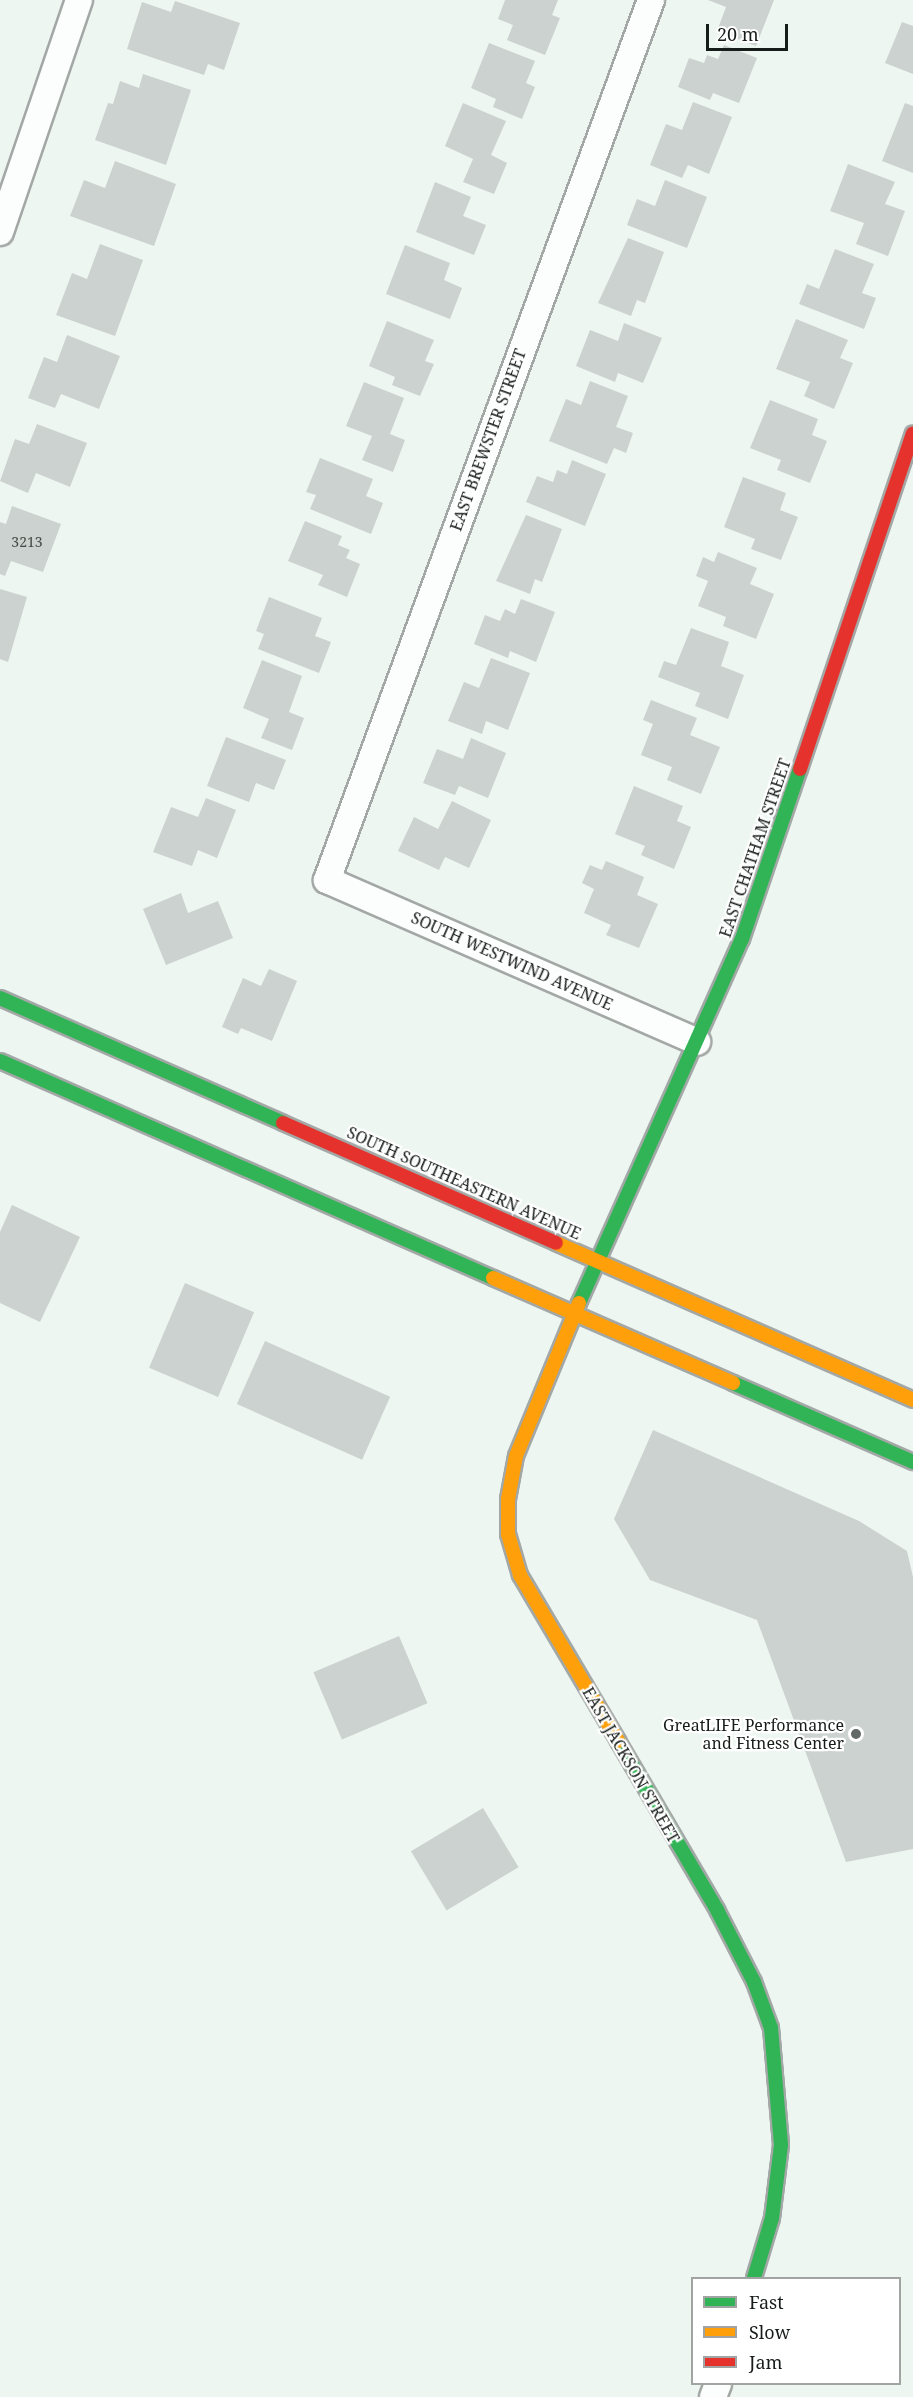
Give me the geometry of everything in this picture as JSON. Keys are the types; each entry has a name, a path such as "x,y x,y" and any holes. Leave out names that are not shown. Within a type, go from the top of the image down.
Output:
{"main road":[{"name":"EAST CHATHAM STREET","path":"600,1261 697,1042 761,887 913,434"},
{"name":"SOUTH SOUTHEASTERN AVENUE","path":"0,998 913,1400"},
{"path":"0,1061 913,1462"},
{"name":"EAST JACKSON STREET","path":"600,1261 516,1456 508,1499 508,1534 520,1575 717,1910 754,1982 771,2028 778,2078 780,2145 772,2218 754,2277"}],"street":[{"path":"0,232 79,0"},
{"name":"EAST BREWSTER STREET","path":"327,880 651,0"},
{"name":"SOUTH WESTWIND AVENUE","path":"327,880 697,1042"}],"building":[{"path":"505,0 558,0 552,15 560,18 545,55 507,40 513,25 498,19"},
{"path":"708,0 774,0 756,46 717,31 726,7"},
{"path":"175,1 240,23 224,70 208,64 204,75 127,49 142,2 171,12"},
{"path":"902,22 913,26 913,74 885,63"},
{"path":"489,43 535,61 526,83 535,87 522,119 493,107 496,99 471,88"},
{"path":"724,45 757,58 739,103 713,93 710,100 678,87 689,58 704,63 707,55 718,59"},
{"path":"143,74 191,90 166,165 95,140 108,103 113,104 120,81 139,88"},
{"path":"693,102 732,117 709,174 688,165 682,178 650,165 666,124 682,130"},
{"path":"463,103 506,121 491,155 507,163 494,194 463,182 473,159 445,146"},
{"path":"905,103 913,106 913,173 882,161"},
{"path":"115,161 176,184 154,246 70,216 84,180 105,188"},
{"path":"848,164 895,182 885,204 905,211 888,256 856,244 864,223 830,211"},
{"path":"665,180 707,197 687,248 627,225 637,199 655,206"},
{"path":"435,182 471,197 463,216 486,225 474,255 416,232"},
{"path":"628,238 664,252 645,303 637,300 631,316 598,303"},
{"path":"100,244 143,260 115,336 56,315 72,273 87,279"},
{"path":"405,245 450,263 444,280 462,288 450,319 386,294"},
{"path":"835,249 874,264 862,293 876,298 864,329 799,304 807,284 819,289"},
{"path":"796,319 848,340 840,358 853,363 834,409 804,396 810,382 776,369"},
{"path":"387,321 434,340 425,361 434,364 420,396 392,385 395,377 369,366"},
{"path":"624,323 662,338 643,383 618,373 615,382 576,366 590,330 618,341"},
{"path":"67,335 120,356 99,409 61,394 55,408 28,398 44,357 57,362"},
{"path":"590,381 628,396 616,427 633,433 626,453 614,448 607,464 549,441 566,399 581,405"},
{"path":"364,382 404,398 390,434 405,440 393,472 362,460 372,436 346,426"},
{"path":"770,400 818,419 812,435 827,441 810,483 777,470 781,460 750,448"},
{"path":"37,424 87,443 70,487 36,473 28,493 0,481 15,439 29,444"},
{"path":"320,458 373,479 366,496 383,503 371,534 310,509 316,495 306,492"},
{"path":"572,460 606,474 585,526 526,502 537,476 553,482 557,470 567,474"},
{"path":"743,477 786,493 780,510 798,517 781,560 751,549 755,539 724,527"},
{"path":"12,506 61,524 43,572 11,561 5,576 0,574 0,522 6,524"},
{"path":"526,515 562,529 542,582 535,579 530,594 496,581"},
{"path":"305,521 342,536 338,545 350,550 346,558 360,564 347,597 318,585 323,575 288,561"},
{"path":"718,552 757,568 750,584 774,594 756,639 723,626 726,617 698,606 708,581 696,576 703,557 714,562"},
{"path":"0,589 27,597 8,662 0,659"},
{"path":"269,597 322,618 315,636 331,642 319,673 258,649 264,634 256,631"},
{"path":"521,599 555,612 536,662 510,651 508,658 474,644 485,615 500,621 505,609 515,614"},
{"path":"691,628 729,642 721,666 744,675 728,719 695,706 700,693 658,677 664,661 676,665"},
{"path":"491,658 530,673 508,730 486,721 482,734 448,721 464,682 479,688"},
{"path":"262,660 302,676 289,712 304,718 292,750 261,738 269,719 243,708"},
{"path":"651,700 697,718 690,735 720,747 701,794 667,780 672,767 641,755 653,724 643,720"},
{"path":"226,737 286,760 274,790 256,783 249,802 207,786"},
{"path":"471,738 506,753 488,798 459,786 455,795 423,783 437,749 463,759"},
{"path":"634,786 683,806 677,821 691,827 674,869 641,855 645,846 615,834"},
{"path":"206,798 236,810 217,858 198,850 192,866 153,852 171,807 198,817"},
{"path":"452,801 491,820 469,868 445,857 439,870 398,851 414,817 438,829"},
{"path":"606,861 644,877 637,895 658,904 639,948 606,935 611,925 584,913 594,889 582,883 590,865 602,870"},
{"path":"181,893 188,913 218,901 233,938 166,965 143,909"},
{"path":"269,969 297,981 272,1041 241,1028 238,1034 222,1027 243,978 261,986"},
{"path":"12,1205 80,1237 40,1322 0,1303 0,1232"},
{"path":"185,1283 254,1312 218,1397 149,1368"},
{"path":"265,1341 390,1397 362,1460 237,1404"},
{"name":"GreatLIFE Performance and Fitness Center","path":"653,1430 859,1521 907,1551 913,1577 913,1849 846,1862 757,1620 650,1580 614,1519"},
{"path":"399,1636 428,1703 342,1740 313,1672"},
{"path":"483,1808 519,1867 447,1910 411,1851"}],"traffic: fast":[{"path":"579,1303 742,939 800,769"},
{"path":"0,998 283,1123"},
{"path":"0,1061 493,1278"},
{"path":"733,1383 913,1462"},
{"path":"618,1741 717,1910 754,1982 771,2028 781,2145 772,2218 754,2277"}],"traffic: slow":[{"path":"556,1243 913,1400"},
{"path":"493,1278 733,1383"},
{"path":"579,1303 516,1456 508,1499 508,1534 520,1575 618,1741"}],"traffic: jam":[{"path":"800,769 913,434"},
{"path":"283,1123 556,1243"}],"place":[{"name":"GreatLIFE Performance and Fitness Center","path":"856,1734"}]}
